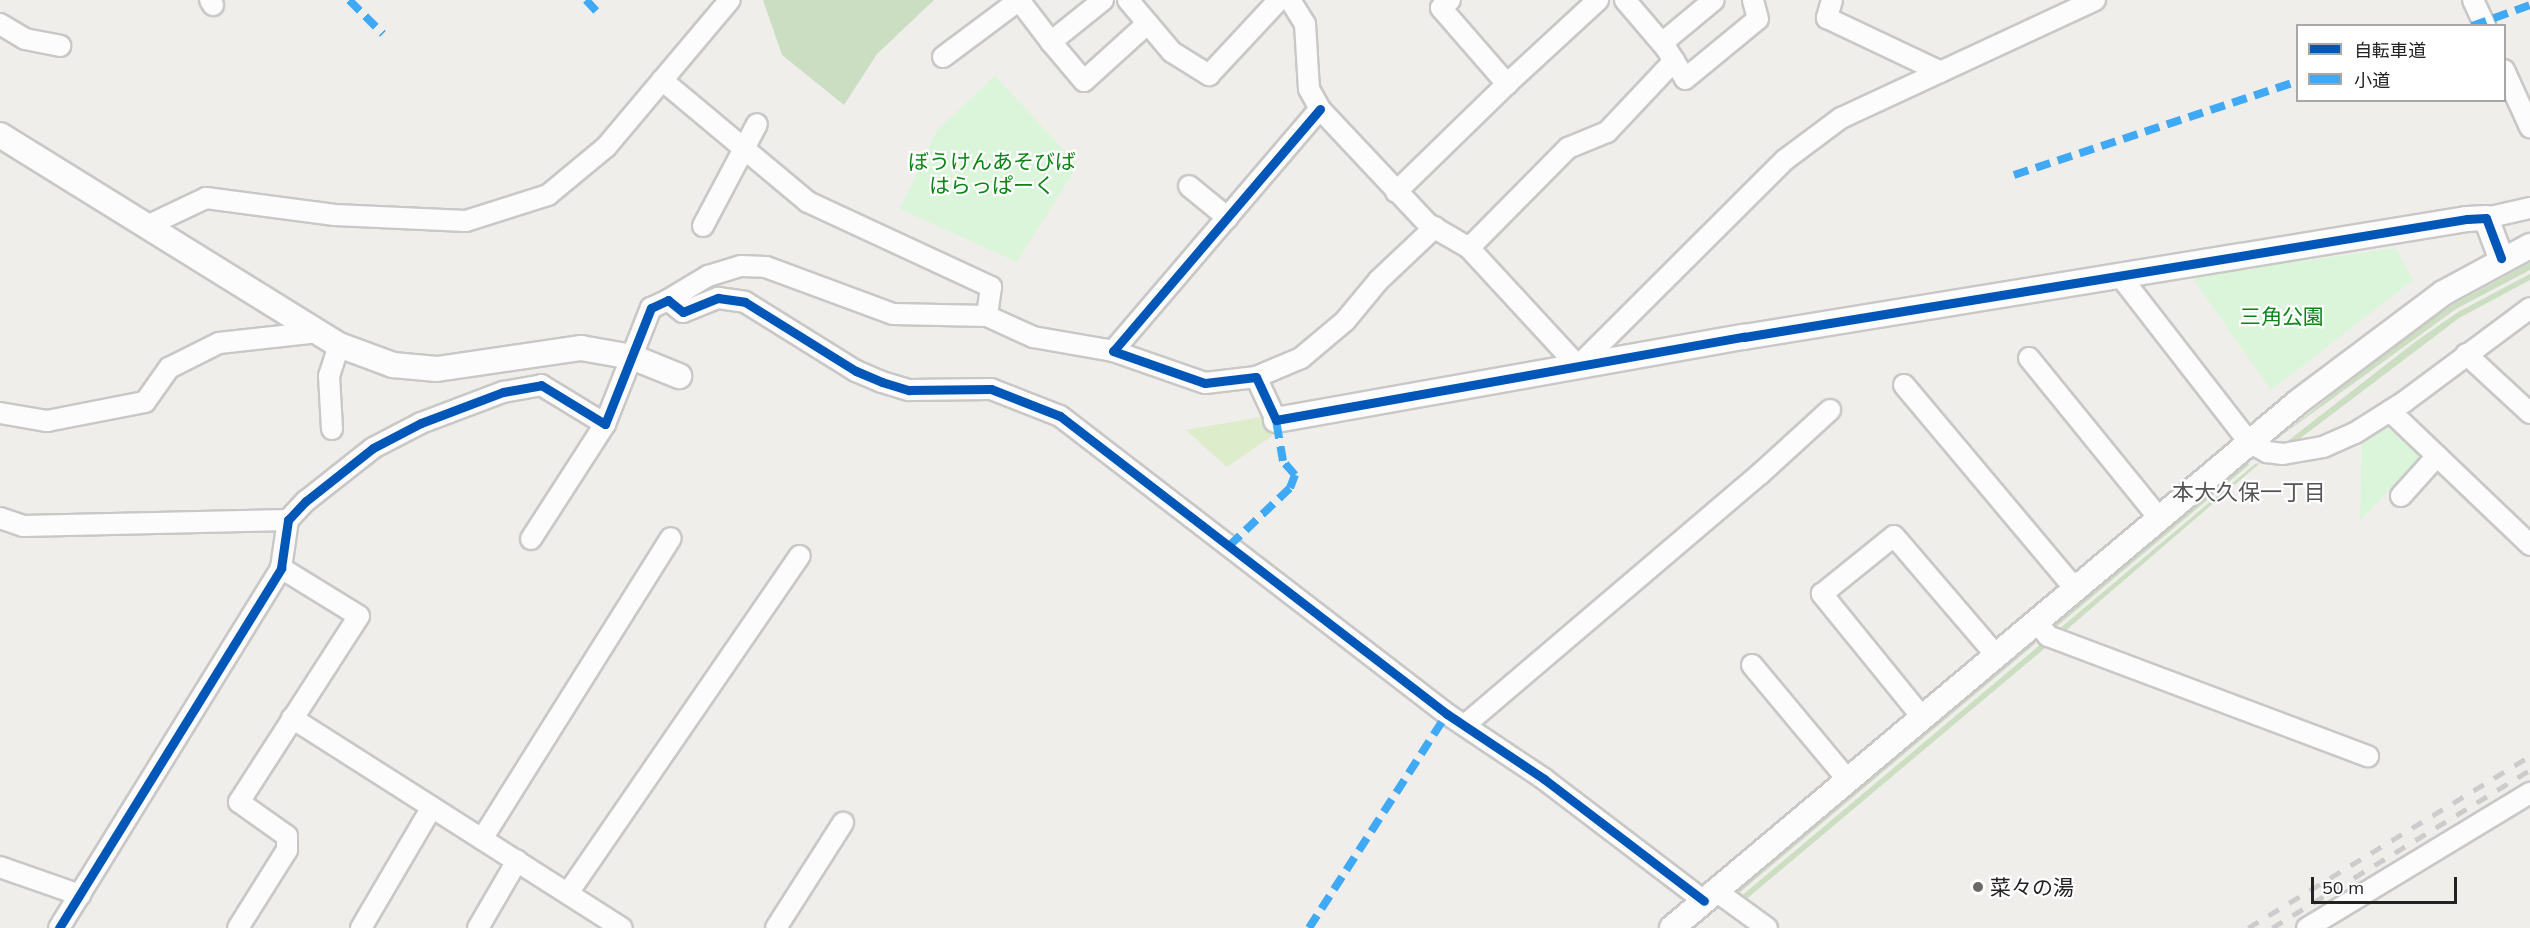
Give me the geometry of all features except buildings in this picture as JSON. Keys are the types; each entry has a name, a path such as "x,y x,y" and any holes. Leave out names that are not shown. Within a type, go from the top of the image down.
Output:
{"street":[{"path":"149,225 206,198 335,215 466,220 504,212 548,195 580,172 730,0"},
{"path":"1051,42 1103,0"},
{"path":"1128,0 1172,52 1209,75 1289,0 1305,24 1309,89 1320,109 1396,192 1435,227 1468,248 1578,366"},
{"path":"1450,0 1441,8 1507,84"},
{"path":"1396,192 1507,84 1598,0"},
{"path":"1625,0 1662,43 1685,79 1758,19 1753,0"},
{"path":"1662,43 1714,0"},
{"path":"1832,0 1827,18 1941,72"},
{"path":"2473,0 2484,24"},
{"path":"944,57 1018,1 1084,81 1148,23"},
{"path":"1578,366 1786,159 1841,118 1941,72 2082,2"},
{"path":"0,24 25,39 60,46"},
{"path":"1468,248 1568,148 1607,132 1674,61"},
{"path":"2506,72 2530,127"},
{"path":"662,80 808,202 991,287 987,316"},
{"path":"1113,351 1320,109"},
{"path":"704,226 757,124"},
{"path":"0,135 149,225 339,345 393,365 438,369 582,348 632,357 679,376"},
{"path":"1190,186 1228,218"},
{"path":"1256,377 1276,420 1578,366 2486,218 2530,207"},
{"path":"2486,218 2501,258"},
{"path":"531,539 605,424 651,308 708,276 741,266 766,267 892,314 987,316 1033,337 1113,351 1205,383 1256,377 1301,358 1345,321 1379,280 1435,227"},
{"path":"1672,928 2249,442 2403,321 2501,258 2530,246"},
{"path":"2121,277 2249,442 2267,452 2292,455 2355,433 2390,411 2530,308"},
{"path":"668,300 683,312 718,298 745,302 856,371 882,382 909,390 991,389 1060,416 1465,725 1710,896 1767,928"},
{"path":"0,412 47,421 145,402 169,368 219,343 318,332"},
{"path":"332,429 329,376 339,345"},
{"path":"2466,354 2530,413"},
{"path":"2029,358 2159,518"},
{"path":"58,928 281,568 288,520 306,501 373,448 421,423 503,392 541,386 605,424"},
{"path":"1905,386 2076,590"},
{"path":"1465,725 1760,474 1830,410"},
{"path":"2390,411 2530,545"},
{"path":"2401,496 2437,456"},
{"path":"0,518 23,526 288,520"},
{"path":"1922,717 1822,594 1894,536 1997,656"},
{"path":"482,839 671,538"},
{"path":"568,893 801,555"},
{"path":"238,928 287,850 287,836 239,802 359,616 281,568"},
{"path":"2037,622 2048,636 2368,756"},
{"path":"1752,664 1847,779"},
{"path":"292,718 622,928"},
{"path":"2307,928 2530,793"},
{"path":"361,928 432,807"},
{"path":"776,928 843,823"},
{"path":"478,928 517,861"},
{"path":"0,867 80,895"}],"green space":[{"path":"763,0 934,0 877,54 844,105 782,55"},
{"name":"ぼうけんあそびば はらっぱーく","path":"995,76 1078,165 1017,262 900,209 937,130"},
{"name":"三角公園","path":"2396,248 2413,280 2271,390 2191,276"},
{"path":"2530,263 2530,270 2456,309 2274,441 2410,333 2454,304"},
{"path":"2530,274 2530,280 2459,318 2294,443 2285,443 2415,342 2458,312"},
{"path":"1266,416 1272,436 1227,467 1186,430"},
{"path":"2388,424 2421,456 2360,521 2362,438"},
{"path":"2248,463 2249,465 2055,628 2053,622"},
{"path":"2260,463 2064,632 2058,630 2255,464"},
{"path":"2032,641 2036,643 1738,894 1733,892"},
{"path":"2041,644 2045,648 1744,901 1739,898"}],"railway":[{"path":"2248,928 2530,756"},
{"path":"2272,928 2530,770"}],"marked path":[{"path":"349,0 383,34"},
{"path":"586,0 600,15"},
{"path":"2478,24 2530,5"},
{"path":"2014,175 2296,82"},
{"path":"1229,546 1290,488 1295,475 1283,461 1276,420"},
{"path":"1309,928 1447,714"}],"cycle path":[{"path":"1320,109 1113,351 1205,383 1256,377 1276,420 1744,337 2467,219 2486,218 2501,258"},
{"path":"59,928 281,568 288,520 306,501 373,448 421,423 503,392 541,385 605,424 651,308 668,300 683,312 718,298 745,302 856,371 882,382 909,390 991,389 1060,416 1447,714 1544,779 1704,901"}],"place":[{"name":"菜々の湯","path":"1978,887"}],"district":[{"name":"本大久保一丁目","path":"2249,493"}]}
